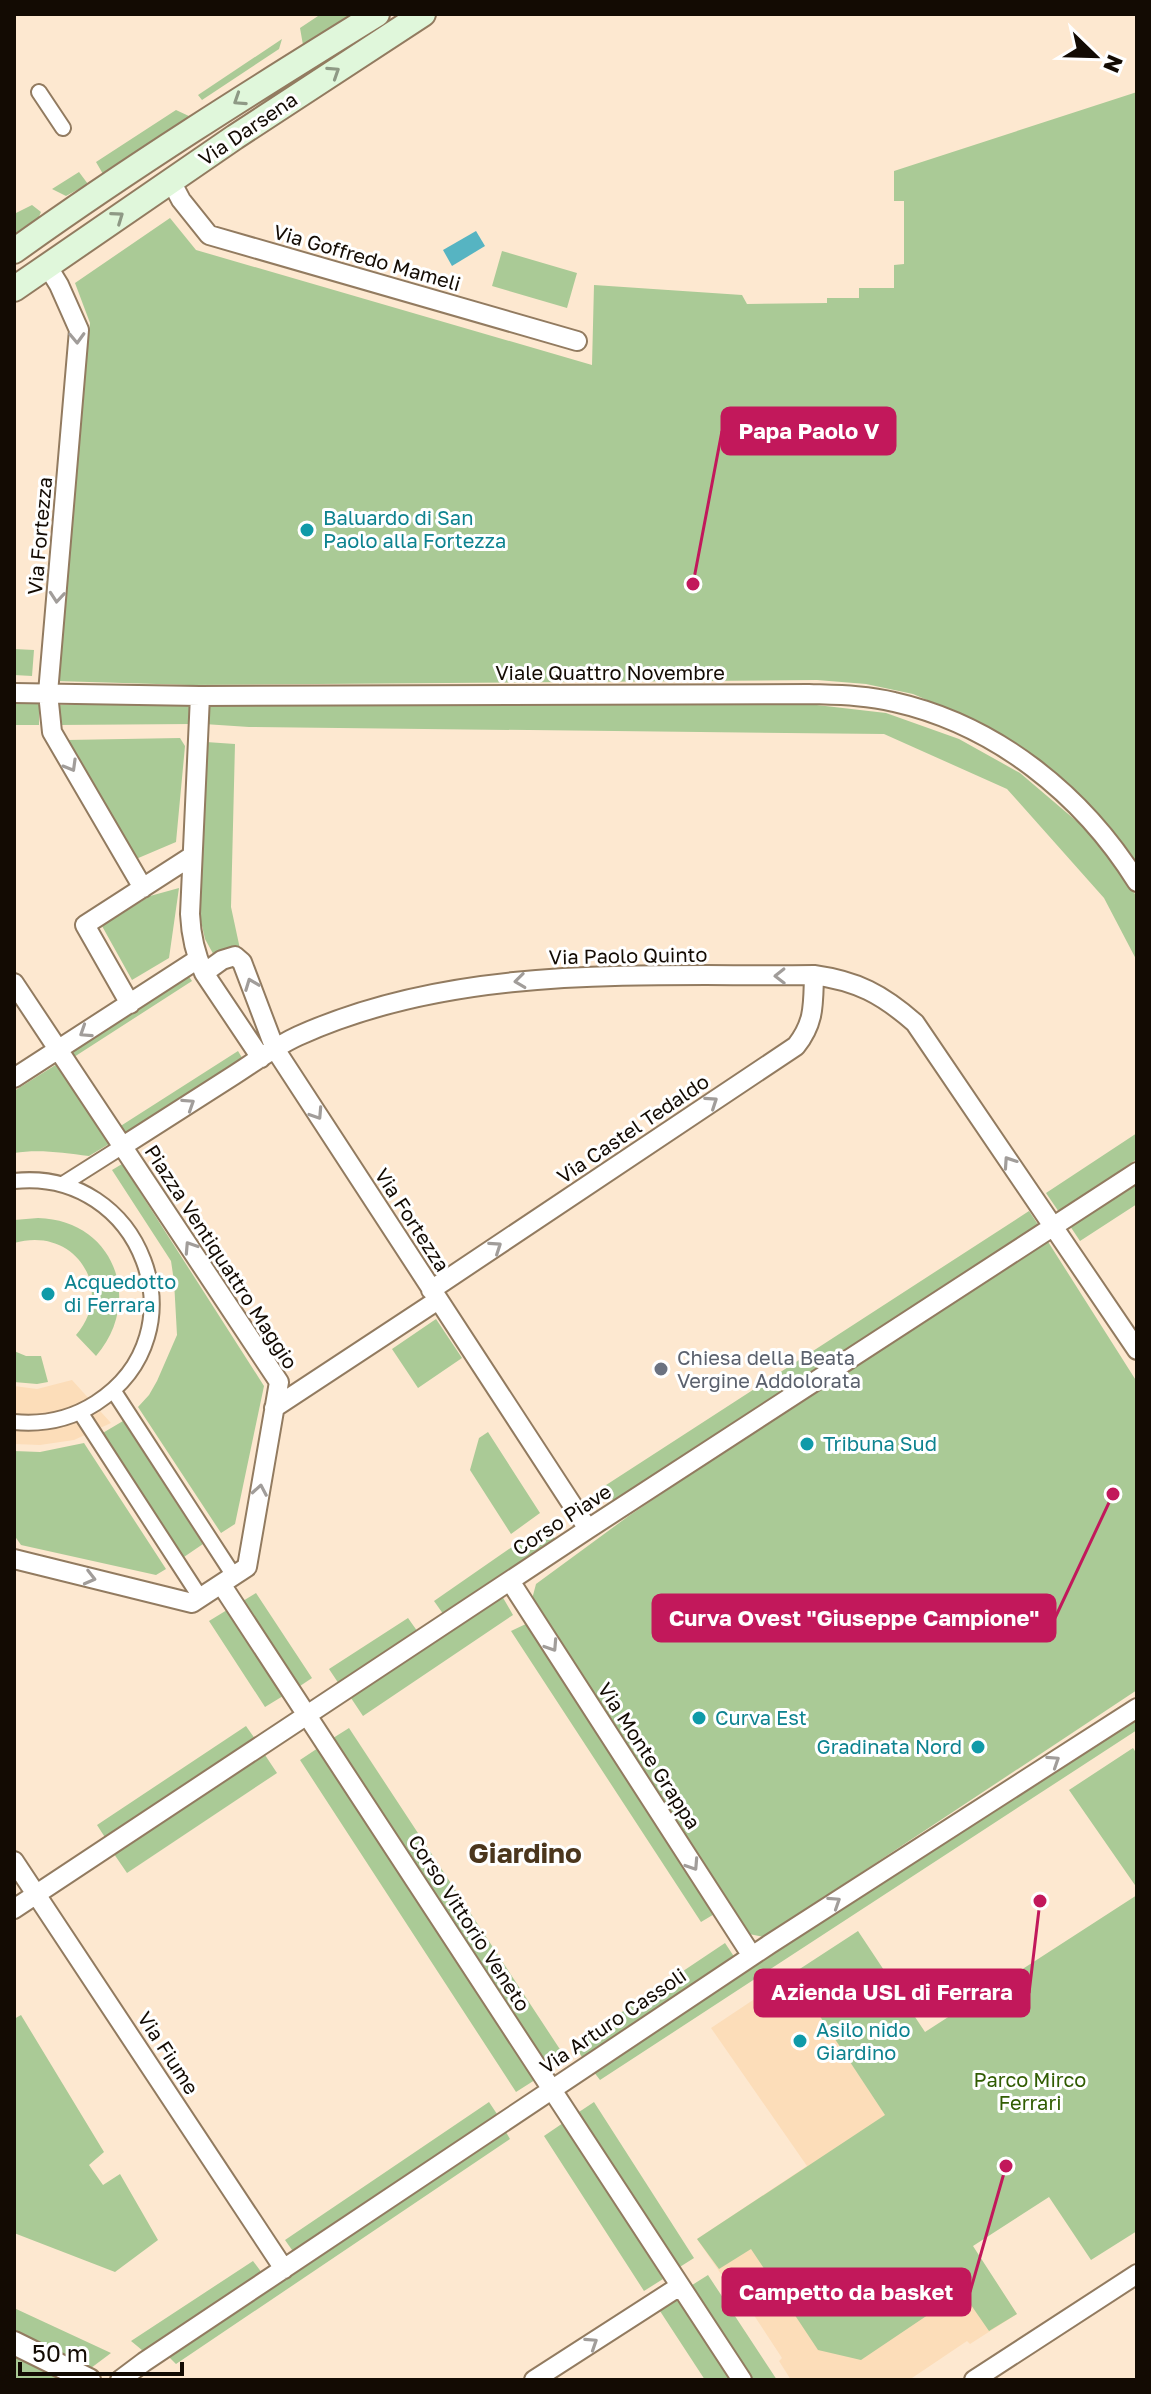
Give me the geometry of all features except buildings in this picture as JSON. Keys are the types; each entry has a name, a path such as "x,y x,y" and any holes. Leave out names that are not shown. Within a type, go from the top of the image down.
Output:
{"main road":[{"name":"Via Darsena","path":"14,251 260,87 377,14"},
{"name":"Via Darsena","path":"14,289 423,14"},
{"path":"57,220 75,248"}],"street":[{"path":"39,92 63,128"},
{"name":"Via Goffredo Mameli","path":"171,181 181,200 209,235 577,341"},
{"name":"Via Fortezza","path":"48,267 79,330 48,693 52,732 143,888"},
{"name":"Viale Quattro Novembre","path":"14,693 865,696 895,702 964,726 999,744 1046,776 1105,837 1137,882"},
{"name":"Via Fortezza","path":"200,696 190,914 201,966 268,1053 434,1295 588,1529"},
{"path":"130,1004 85,925 192,856"},
{"name":"Via Fortezza","path":"201,966 235,956 239,959 245,969 268,1053"},
{"path":"14,1078 130,1004 201,966"},
{"name":"Via Paolo Quinto","path":"123,1146 299,1036 362,1012 431,995 557,978 814,975 844,979 869,989 915,1023 1137,1350"},
{"name":"Via Castel Tedaldo","path":"274,1408 796,1046 807,1032 812,1016 814,975"},
{"name":"Piazza Ventiquattro Maggio","path":"14,983 279,1382 247,1567 228,1580"},
{"name":"Piazza Ventiquattro Maggio","path":"63,1184 123,1146"},
{"name":"Corso Piave","path":"14,1909 588,1529 1137,1172"},
{"path":"14,1181 41,1180 63,1184 99,1201 119,1218 140,1249 149,1274 152,1301 146,1338 134,1364 113,1390 80,1412 44,1422 14,1422"},
{"path":"18,1564 192,1603 228,1580 113,1390"},
{"path":"80,1412 200,1597"},
{"name":"Corso Vittorio Veneto","path":"228,1580 307,1715 742,2380"},
{"name":"Via Monte Grappa","path":"510,1581 752,1956"},
{"name":"Via Arturo Cassoli","path":"120,2380 551,2088 1137,1708"},
{"name":"Via Fiume","path":"14,1861 284,2269"},
{"path":"974,2380 1137,2274"},
{"path":"534,2380 680,2286"},
{"path":"14,2343 89,2380"}],"shaded area":[{"path":"72,1380 111,1423 74,1440 40,1445 14,1444 14,1386 37,1389"},
{"path":"792,1974 1017,2314 970,2344 967,2341 909,2380 791,2380 779,2361 782,2358 738,2291 734,2293 697,2239 807,2166 711,2028"}],"green space":[{"path":"321,14 351,14 303,45 300,28"},
{"path":"282,39 279,49 202,100 198,95"},
{"path":"1137,92 1137,867 1116,836 1056,775 1021,749 962,715 913,694 866,684 817,680 190,685 56,681 90,323 75,283 170,218 196,250 592,365 594,285 742,295 747,304 827,303 827,298 859,298 859,288 894,288 894,265 904,264 904,201 894,201 894,171"},
{"path":"176,110 191,117 103,174 96,162"},
{"path":"79,172 88,184 66,196 52,189"},
{"path":"32,205 41,212 38,219 14,237 14,214"},
{"path":"502,251 577,273 567,308 492,286"},
{"path":"14,649 34,650 32,676 14,675"},
{"path":"14,702 39,702 39,725 14,725"},
{"path":"192,703 192,724 57,725 57,705"},
{"path":"205,703 808,704 886,713 959,739 1020,773 1087,830 1137,897 1137,961 1104,898 1007,789 884,734 249,727 204,724"},
{"path":"180,738 185,746 176,842 136,859 67,740"},
{"path":"206,742 235,744 231,907 240,949 216,959 205,939 198,908"},
{"path":"179,888 169,958 132,980 102,926 150,896"},
{"path":"186,972 192,981 74,1057 67,1047"},
{"path":"238,1051 244,1061 126,1137 119,1127"},
{"path":"57,1064 109,1144 89,1156 42,1151 14,1153 14,1091"},
{"path":"1137,1133 1137,1159 1059,1212 1046,1193"},
{"path":"122,1164 264,1386 235,1524 221,1533 138,1407 157,1381 177,1335 174,1281 171,1261 112,1170"},
{"path":"1137,1177 1137,1204 1080,1241 1068,1223"},
{"path":"1029,1211 1039,1226 616,1504 603,1487"},
{"path":"38,1218 64,1222 86,1233 102,1248 114,1267 119,1288 118,1311 110,1334 96,1356 76,1335 87,1317 92,1299 90,1281 83,1265 71,1252 55,1243 36,1240 14,1243 14,1220"},
{"path":"1045,1237 1137,1382 1137,1690 764,1937 749,1934 531,1603 536,1584 630,1515"},
{"path":"436,1319 462,1358 418,1388 392,1349"},
{"path":"14,1351 26,1356 41,1356 48,1382 14,1382"},
{"path":"123,1421 203,1544 181,1559 101,1434"},
{"path":"488,1432 540,1513 511,1534 470,1470 479,1438"},
{"path":"84,1443 166,1569 156,1575 21,1545 14,1535 14,1451 40,1452"},
{"path":"545,1524 558,1543 446,1618 434,1601"},
{"path":"256,1593 312,1678 294,1690 238,1604"},
{"path":"502,1596 513,1615 363,1716 351,1698"},
{"path":"227,1610 283,1696 265,1707 209,1621"},
{"path":"408,1618 420,1635 341,1687 329,1669"},
{"path":"528,1623 716,1913 701,1922 511,1631"},
{"path":"1137,1712 1137,1730 600,2080 590,2067"},
{"path":"246,1726 258,1743 108,1842 97,1825"},
{"path":"349,1728 565,2057 545,2070 330,1740"},
{"path":"321,1746 538,2078 516,2092 300,1760"},
{"path":"1133,1748 1137,1754 1137,1888 1069,1790"},
{"path":"265,1755 277,1773 127,1873 114,1854"},
{"name":"Parco Mirco Ferrari","path":"1137,1895 1137,2231 1091,2260 1049,2197 973,2246 1017,2314 989,2331 962,2292 861,2360 818,2350 751,2249 719,2269 697,2239 885,2115 792,1974 858,1931 925,2032"},
{"path":"725,1943 737,1961 585,2062 574,2044"},
{"path":"21,2015 104,2152 89,2165 103,2185 120,2174 158,2240 115,2272 14,2233 14,2019"},
{"path":"489,2102 501,2120 297,2257 285,2240"},
{"path":"594,2102 694,2258 675,2270 576,2114"},
{"path":"563,2123 663,2279 644,2291 544,2136"},
{"path":"503,2127 510,2139 176,2364 164,2352"},
{"path":"253,2261 265,2277 148,2355 131,2341"},
{"path":"708,2275 777,2380 750,2380 689,2287"},
{"path":"677,2296 732,2380 705,2380 658,2308"},
{"path":"14,2308 111,2353 87,2371 14,2334"},
{"path":"14,2355 64,2380 14,2380"}],"water":[{"path":"476,231 485,246 452,266 443,250"}],"place":[{"name":"Baluardo di San Paolo alla Fortezza","path":"307,530"},
{"name":"Papa Paolo V","path":"693,584"},
{"name":"Acquedotto di Ferrara","path":"48,1294"},
{"name":"Chiesa della Beata Vergine Addolorata","path":"661,1369"},
{"name":"Tribuna Sud","path":"807,1444"},
{"name":"Curva Ovest \"Giuseppe Campione\"","path":"1113,1494"},
{"name":"Curva Est","path":"699,1718"},
{"name":"Gradinata Nord","path":"978,1747"},
{"name":"Azienda USL di Ferrara","path":"1040,1901"},
{"name":"Asilo nido Giardino","path":"800,2041"},
{"name":"Campetto da basket","path":"1006,2166"}],"district":[{"name":"Giardino","path":"525,1853"}]}
